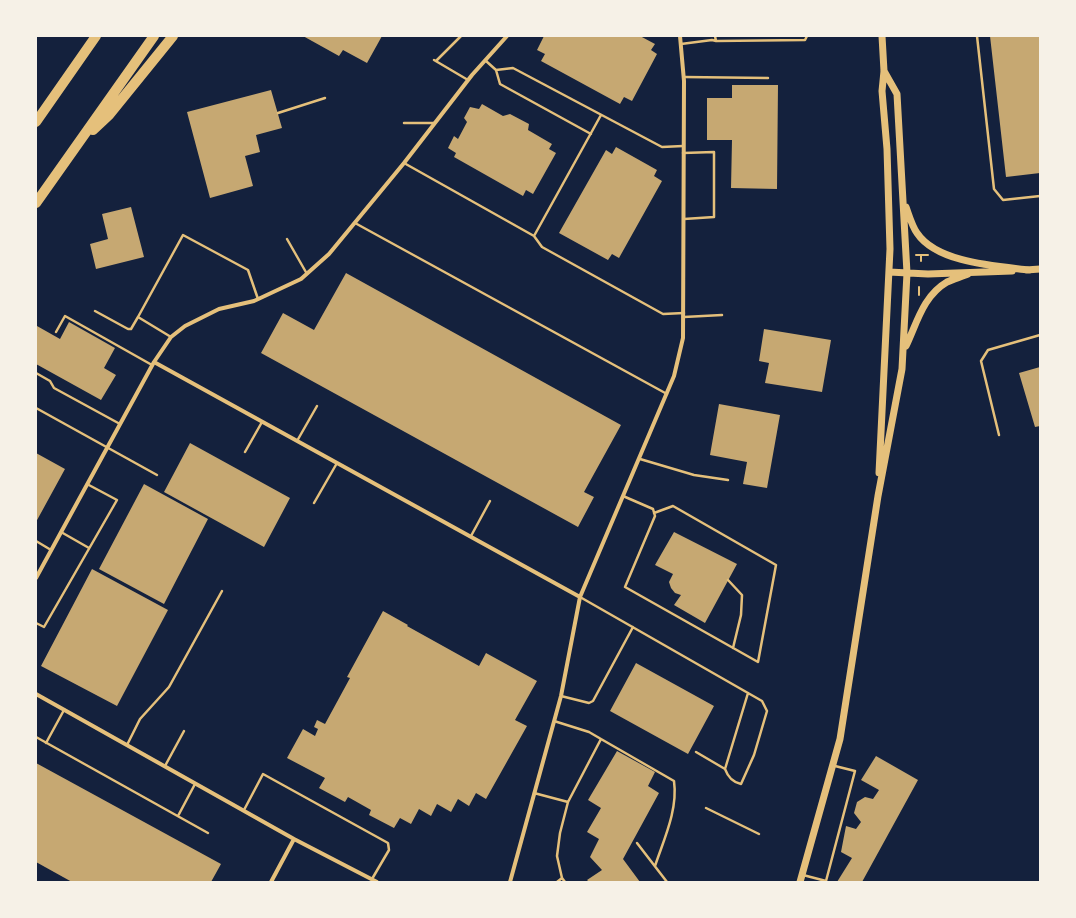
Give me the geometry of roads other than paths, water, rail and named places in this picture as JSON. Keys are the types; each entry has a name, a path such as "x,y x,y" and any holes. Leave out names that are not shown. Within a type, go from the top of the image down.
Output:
{"highway":[{"path":"36,122 96,36"},
{"path":"36,203 154,36"},
{"path":"78,144 109,115 173,36"}],"street":[{"path":"36,577 153,364 171,337 185,326 219,309 258,299 301,279 307,274 329,254 355,223 404,163 468,80 506,36"},
{"path":"510,882 561,696 580,597 667,394 674,376 683,338 683,77 680,36"},
{"path":"878,496 889,272 887,149 882,91 884,71 882,36"},
{"path":"801,878 840,739 878,496 905,350 907,273 897,94 884,71"},
{"path":"904,203 916,232 929,246 955,257 1029,270"},
{"path":"889,272 973,272 1040,269"},
{"path":"905,350 923,307 931,296 947,282 973,272"},
{"path":"153,364 298,441 580,597"},
{"path":"36,694 294,838 377,882"},
{"path":"271,882 294,838"}],"lane":[{"path":"461,36 435,60 468,80"},
{"path":"716,36 716,41"},
{"path":"681,44 712,40 805,40 807,36"},
{"path":"977,36 994,189 1003,200 1040,196"},
{"path":"485,60 496,70 500,84 591,134"},
{"path":"496,70 513,68 662,147 683,146"},
{"path":"683,77 768,78"},
{"path":"278,113 325,98"},
{"path":"534,236 601,115"},
{"path":"404,123 435,123"},
{"path":"683,153 714,152 714,216 683,219"},
{"path":"404,163 534,236 542,247 663,314 722,316"},
{"path":"355,223 667,394"},
{"path":"95,311 128,330 131,329 184,235 248,270 258,299"},
{"path":"287,239 307,274"},
{"path":"56,332 65,316 153,364"},
{"path":"138,317 171,337"},
{"path":"999,435 981,361 988,350 1040,335"},
{"path":"36,373 50,381 54,388 120,424"},
{"path":"298,441 317,406"},
{"path":"36,408 157,475"},
{"path":"245,452 262,422"},
{"path":"640,459 694,475 728,480"},
{"path":"314,503 337,463"},
{"path":"36,623 44,627 117,500 87,484"},
{"path":"623,496 653,509 654,513 655,516 625,587 758,662 776,565 673,506 654,513"},
{"path":"470,536 490,501"},
{"path":"61,532 90,548"},
{"path":"36,541 51,550"},
{"path":"728,580 742,595 741,615 733,648"},
{"path":"127,745 140,720 169,687 222,591"},
{"path":"580,597 633,627 762,701 767,711 754,755 741,784 735,783 727,776 725,769 748,693"},
{"path":"561,696 589,703 593,701 633,627"},
{"path":"46,743 64,709"},
{"path":"554,721 589,732 674,781 676,796 674,807 655,866"},
{"path":"165,766 184,732"},
{"path":"36,737 208,833"},
{"path":"565,882 562,878 557,856 560,833 568,802 601,739"},
{"path":"696,752 725,769"},
{"path":"801,878 826,881 855,771 833,765"},
{"path":"244,810 263,774 388,843 389,850 372,879"},
{"path":"178,816 196,783"},
{"path":"534,793 568,802"},
{"path":"706,808 759,834"},
{"path":"637,843 668,882"},
{"path":"557,882 562,878"}]}
